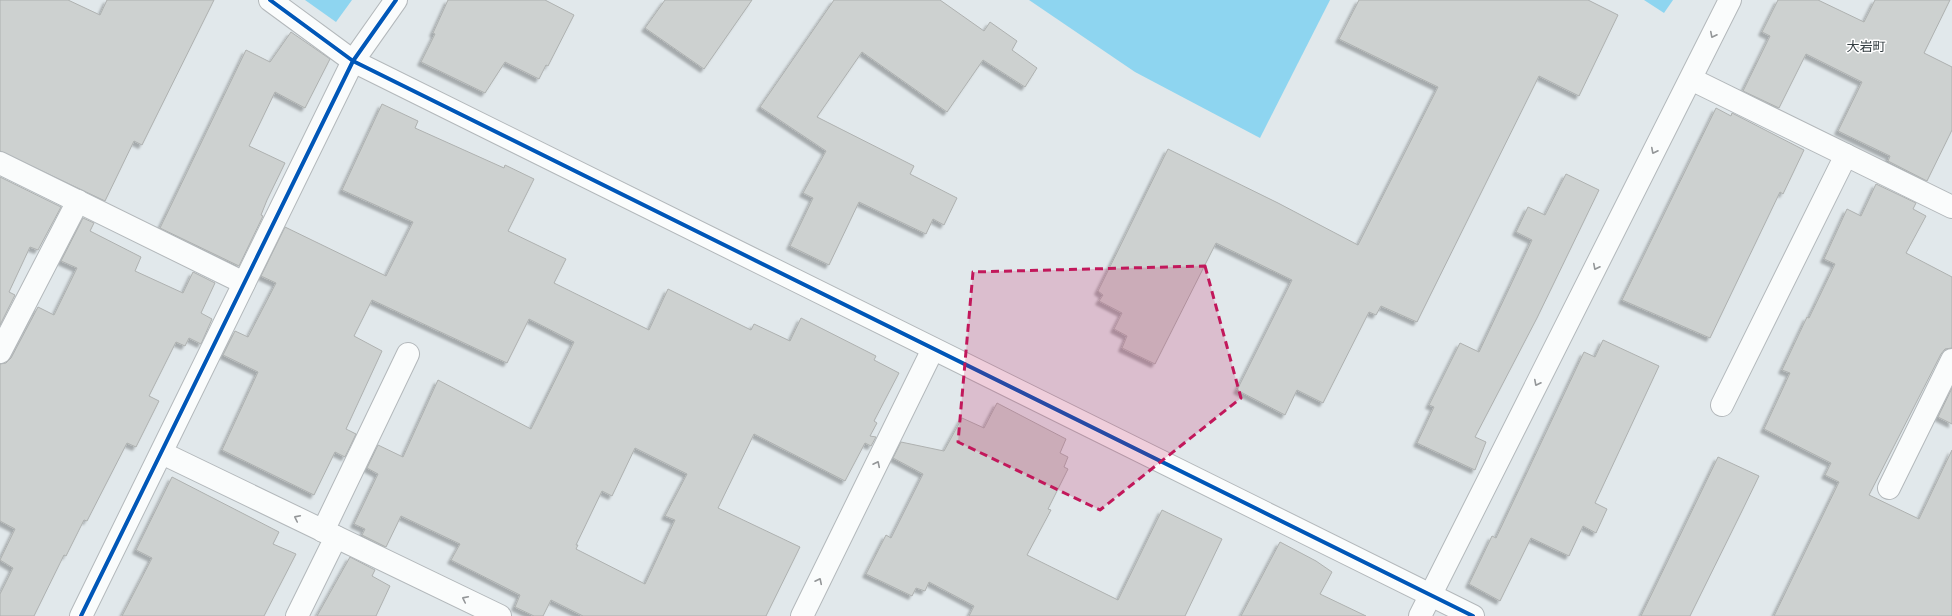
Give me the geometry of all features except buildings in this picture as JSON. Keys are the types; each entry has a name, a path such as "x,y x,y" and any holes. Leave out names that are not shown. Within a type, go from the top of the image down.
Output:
{"street":[{"path":"270,0 353,61 1473,616"},
{"path":"81,616 162,454 353,61 396,0"},
{"path":"1420,616 1730,0"},
{"path":"1690,78 1952,207"},
{"path":"1722,405 1846,155"},
{"path":"0,163 244,283"},
{"path":"0,352 78,201"},
{"path":"802,616 933,349"},
{"path":"296,616 329,534 408,354"},
{"path":"1889,488 1952,360"},
{"path":"162,454 496,615"}],"highlighted area":[{"path":"1205,266 1241,398 1100,510 958,442 973,272"}],"shaded area":[{"path":"305,0 352,0 336,22"},
{"path":"1029,0 1330,0 1260,138 1135,72"},
{"path":"1644,0 1673,0 1664,13"}],"cycle path":[{"path":"270,0 353,61 1473,616"},
{"path":"81,616 353,61 396,0"}],"district":[{"name":"大岩町","path":"1866,46"}]}
